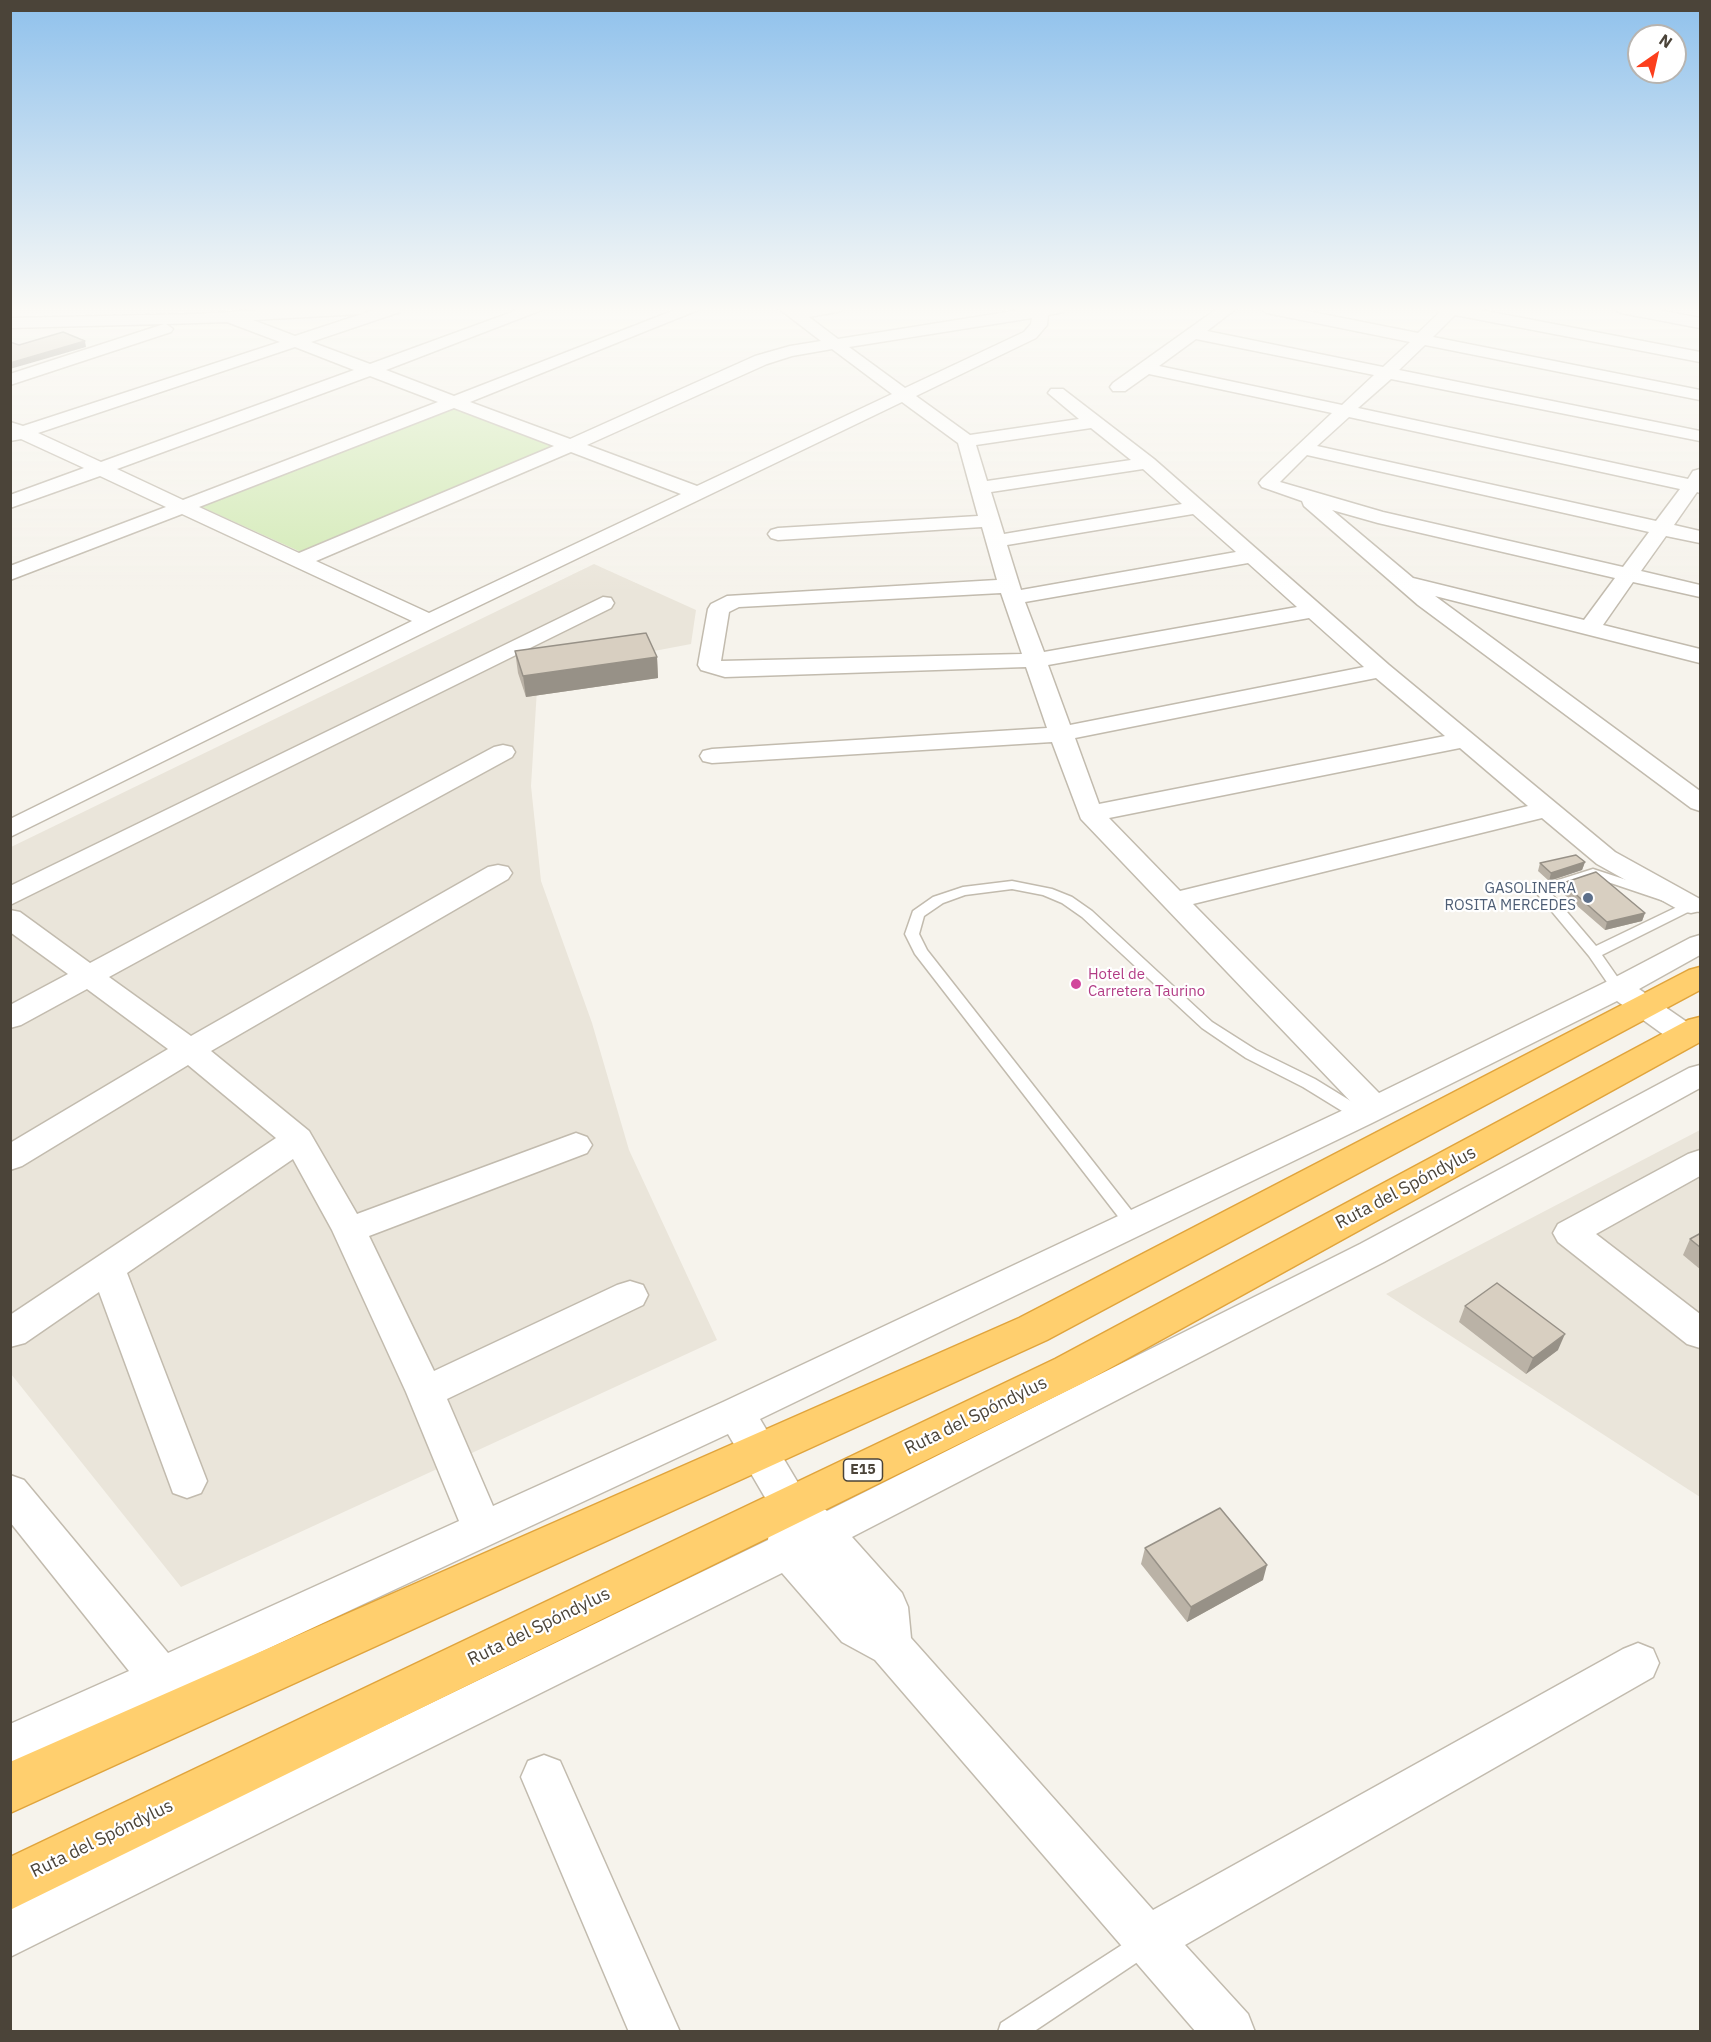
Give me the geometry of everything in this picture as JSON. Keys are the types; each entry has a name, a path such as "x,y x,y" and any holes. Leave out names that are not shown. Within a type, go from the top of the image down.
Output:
{"highway":[{"path":"10,1788 1033,1329 1632,998 1701,977"},
{"name":"Ruta del Spóndylus","path":"10,1884 1069,1371 1693,1032"}],"street":[{"path":"14,432 104,403"},
{"path":"10,502 282,403"},
{"path":"10,574 450,403"},
{"path":"462,403 697,493"},
{"path":"300,560 665,403"},
{"path":"10,829 429,621 886,403"},
{"path":"914,403 966,441 978,488 1012,592 1090,814 1175,900 1368,1112"},
{"path":"1071,403 1147,463 1381,670 1606,858 1696,907"},
{"path":"1314,403 1698,482 1590,627"},
{"path":"1353,403 1269,483 1277,489 1306,498 1701,591"},
{"path":"1538,403 1701,436"},
{"path":"966,441 1097,422"},
{"path":"14,432 300,560 429,621"},
{"path":"1303,449 1701,537"},
{"path":"978,488 1147,463"},
{"path":"1306,498 1405,583 1701,803"},
{"path":"778,534 992,531 1197,508"},
{"path":"1251,556 1012,592 735,601 719,609 709,665 716,669 736,670 1036,660 1315,610"},
{"path":"1405,583 1701,656"},
{"path":"10,897 603,603"},
{"path":"712,756 1060,734 1381,670"},
{"path":"1090,814 1463,740"},
{"path":"10,1018 503,752"},
{"path":"1175,900 1547,809"},
{"path":"10,1158 190,1050 498,873"},
{"path":"10,918 190,1050 298,1138 349,1230 425,1392 483,1530"},
{"path":"10,1747 736,1413 1368,1112 1632,998 1701,944"},
{"path":"1632,998 1693,1032"},
{"path":"10,1933 805,1540 1372,1253 1701,1075"},
{"path":"12,1333 298,1138"},
{"path":"349,1230 576,1145"},
{"path":"1701,1162 1570,1233 1701,1334"},
{"path":"108,1268 187,1481"},
{"path":"425,1392 630,1295"},
{"path":"736,1413 790,1505 805,1540 857,1628 891,1646 1147,1940 1230,2031"},
{"path":"10,1492 161,1677"},
{"path":"1147,1940 1638,1664"},
{"path":"544,1777 655,2031"}],"lane":[{"path":"1632,998 1541,890 1593,873 1696,907"},
{"path":"1133,1224 920,951 912,934 918,914 938,900 963,891 1012,885 1047,892 1067,900 1087,915 1207,1025 1251,1054 1368,1112"},
{"path":"1594,952 1696,907"},
{"path":"1010,2031 1147,1940"}],"shaded area":[{"path":"594,564 696,610 691,644 538,673 531,786 541,881 592,1023 629,1150 717,1340 181,1587 11,1374 11,847"},
{"path":"1700,1130 1700,1497 1386,1294"}],"green space":[{"path":"458,406 560,446 303,553 195,504"}],"building":[{"path":"646,633 657,657 523,676 515,651"},
{"path":"1576,855 1585,862 1551,873 1540,863"},
{"path":"1596,872 1645,913 1607,922 1563,883"},
{"path":"1701,1233 1701,1248 1690,1239"},
{"path":"1497,1283 1565,1334 1533,1358 1465,1306"},
{"path":"1220,1508 1267,1565 1191,1607 1145,1548"}],"place":[{"name":"GASOLINERA ROSITA MERCEDES","path":"1588,898"},
{"name":"Hotel de Carretera Taurino","path":"1076,984"}]}
